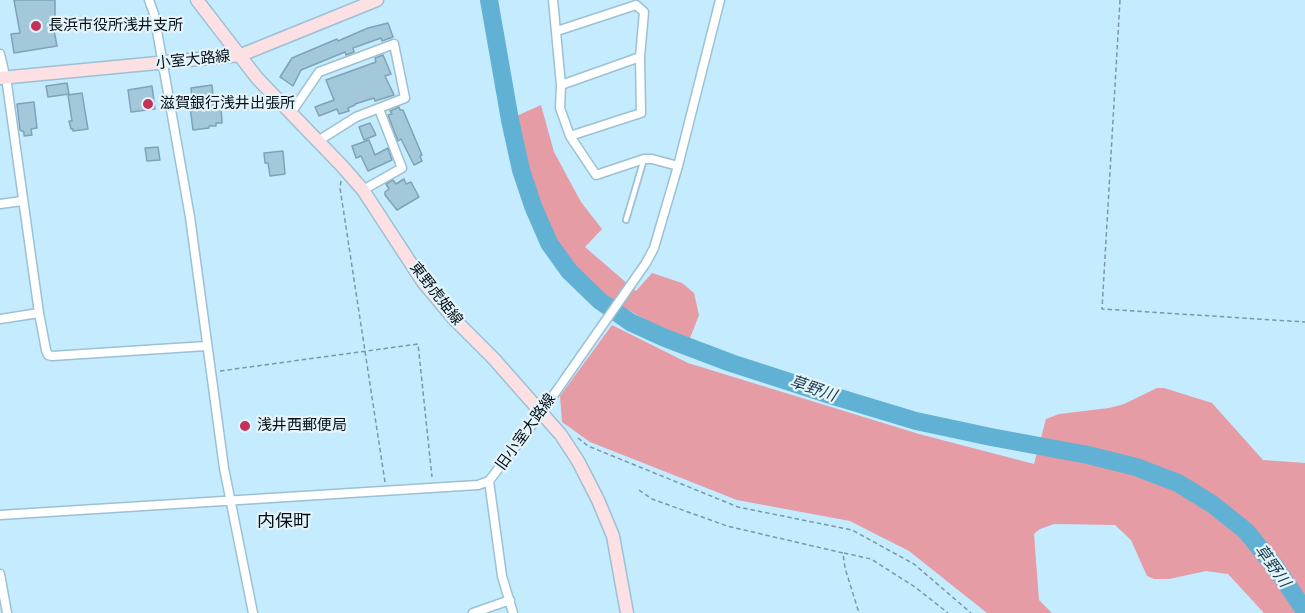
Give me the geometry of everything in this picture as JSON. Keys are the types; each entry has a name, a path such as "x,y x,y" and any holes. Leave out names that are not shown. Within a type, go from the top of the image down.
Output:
{"main road":[{"name":"東野虎姫線","path":"197,0 257,78 363,190 423,282 561,435 578,461 613,536 627,613"},
{"name":"小室大路線","path":"2,77 241,55 377,0"}],"street":[{"path":"149,0 154,14 190,217 206,346 230,502 253,613"},
{"path":"553,0 561,85 560,108 570,136 596,175 644,159 678,166"},
{"name":"旧小室大路線","path":"0,515 478,485 489,481 541,413 646,263 654,248 678,166 720,0"},
{"path":"557,31 636,5 644,12 640,57 641,113 570,136"},
{"path":"291,113 319,72 394,44 405,98 356,117 318,141"},
{"path":"0,54 39,312 48,355 206,346"},
{"path":"561,85 640,57"},
{"path":"363,190 402,168 379,109"},
{"path":"0,204 22,201"},
{"path":"0,319 39,312"},
{"path":"489,481 502,576 513,613"},
{"path":"0,574 7,613"},
{"path":"473,613 510,600"}],"lane":[{"path":"626,220 644,159"}],"path":[{"path":"1120,0 1102,309 1305,322"},
{"path":"342,166 340,188 386,491"},
{"path":"210,373 418,344 434,488"},
{"path":"572,434 588,446 738,507 852,530 914,564 971,613"},
{"path":"639,490 652,499 727,526 871,559 915,587 948,613"},
{"path":"843,553 859,613"}],"shaded area":[{"path":"541,105 554,152 581,202 602,229 585,247 636,291 652,273 682,283 694,293 699,315 688,343 601,295 559,249 534,195 512,118"},
{"path":"612,325 688,363 919,434 1034,464 1046,419 1059,414 1109,408 1124,404 1157,388 1164,388 1212,403 1263,460 1305,463 1305,613 1264,613 1228,574 1206,571 1169,579 1154,579 1147,576 1131,540 1115,525 1054,524 1034,534 1039,600 1052,613 987,613 909,551 850,521 737,500 590,442 562,422 560,396"}],"building":[{"name":"長浜市役所浅井支所","path":"14,0 55,0 55,17 52,20 57,46 14,53 11,34 20,33"},
{"path":"388,23 393,37 382,41 381,38 353,48 354,52 346,55 345,52 301,70 293,86 280,77 292,58 337,39 338,41 368,28"},
{"path":"383,55 391,74 385,76 394,95 355,104 348,108 349,111 339,114 337,109 319,116 315,107 334,100 326,80 376,62 375,58"},
{"path":"67,83 69,94 48,97 46,86"},
{"path":"212,85 214,107 221,107 222,123 216,123 216,126 209,126 209,128 193,130 190,107 193,107 191,88"},
{"path":"152,86 155,109 131,112 128,90"},
{"path":"82,93 88,129 73,131 69,121 72,121 68,95"},
{"path":"34,102 37,128 31,129 32,135 24,136 24,132 20,130 17,104"},
{"path":"399,107 403,110 422,155 420,156 422,161 414,165 401,139 398,141 388,115 392,114 390,111"},
{"path":"370,123 376,135 364,140 359,127"},
{"path":"369,140 375,155 388,148 392,160 368,171 361,156 356,158 352,146"},
{"path":"158,147 160,160 147,161 145,148"},
{"path":"283,151 285,174 270,176 264,153"},
{"path":"404,179 406,184 411,182 419,197 397,210 385,195 389,189 386,184 393,180 396,184"}],"waterway":[{"name":"草野川","path":"489,0 510,120 521,170 533,206 549,243 569,271 600,301 630,322 665,338 731,363 830,395 916,421 1088,455 1136,467 1178,483 1212,504 1246,531 1276,568 1305,611"}],"place":[{"name":"長浜市役所浅井支所","path":"36,26"},
{"name":"滋賀銀行浅井出張所","path":"148,104"},
{"name":"浅井西郵便局","path":"245,426"}],"district":[{"name":"内保町","path":"284,522"}]}
